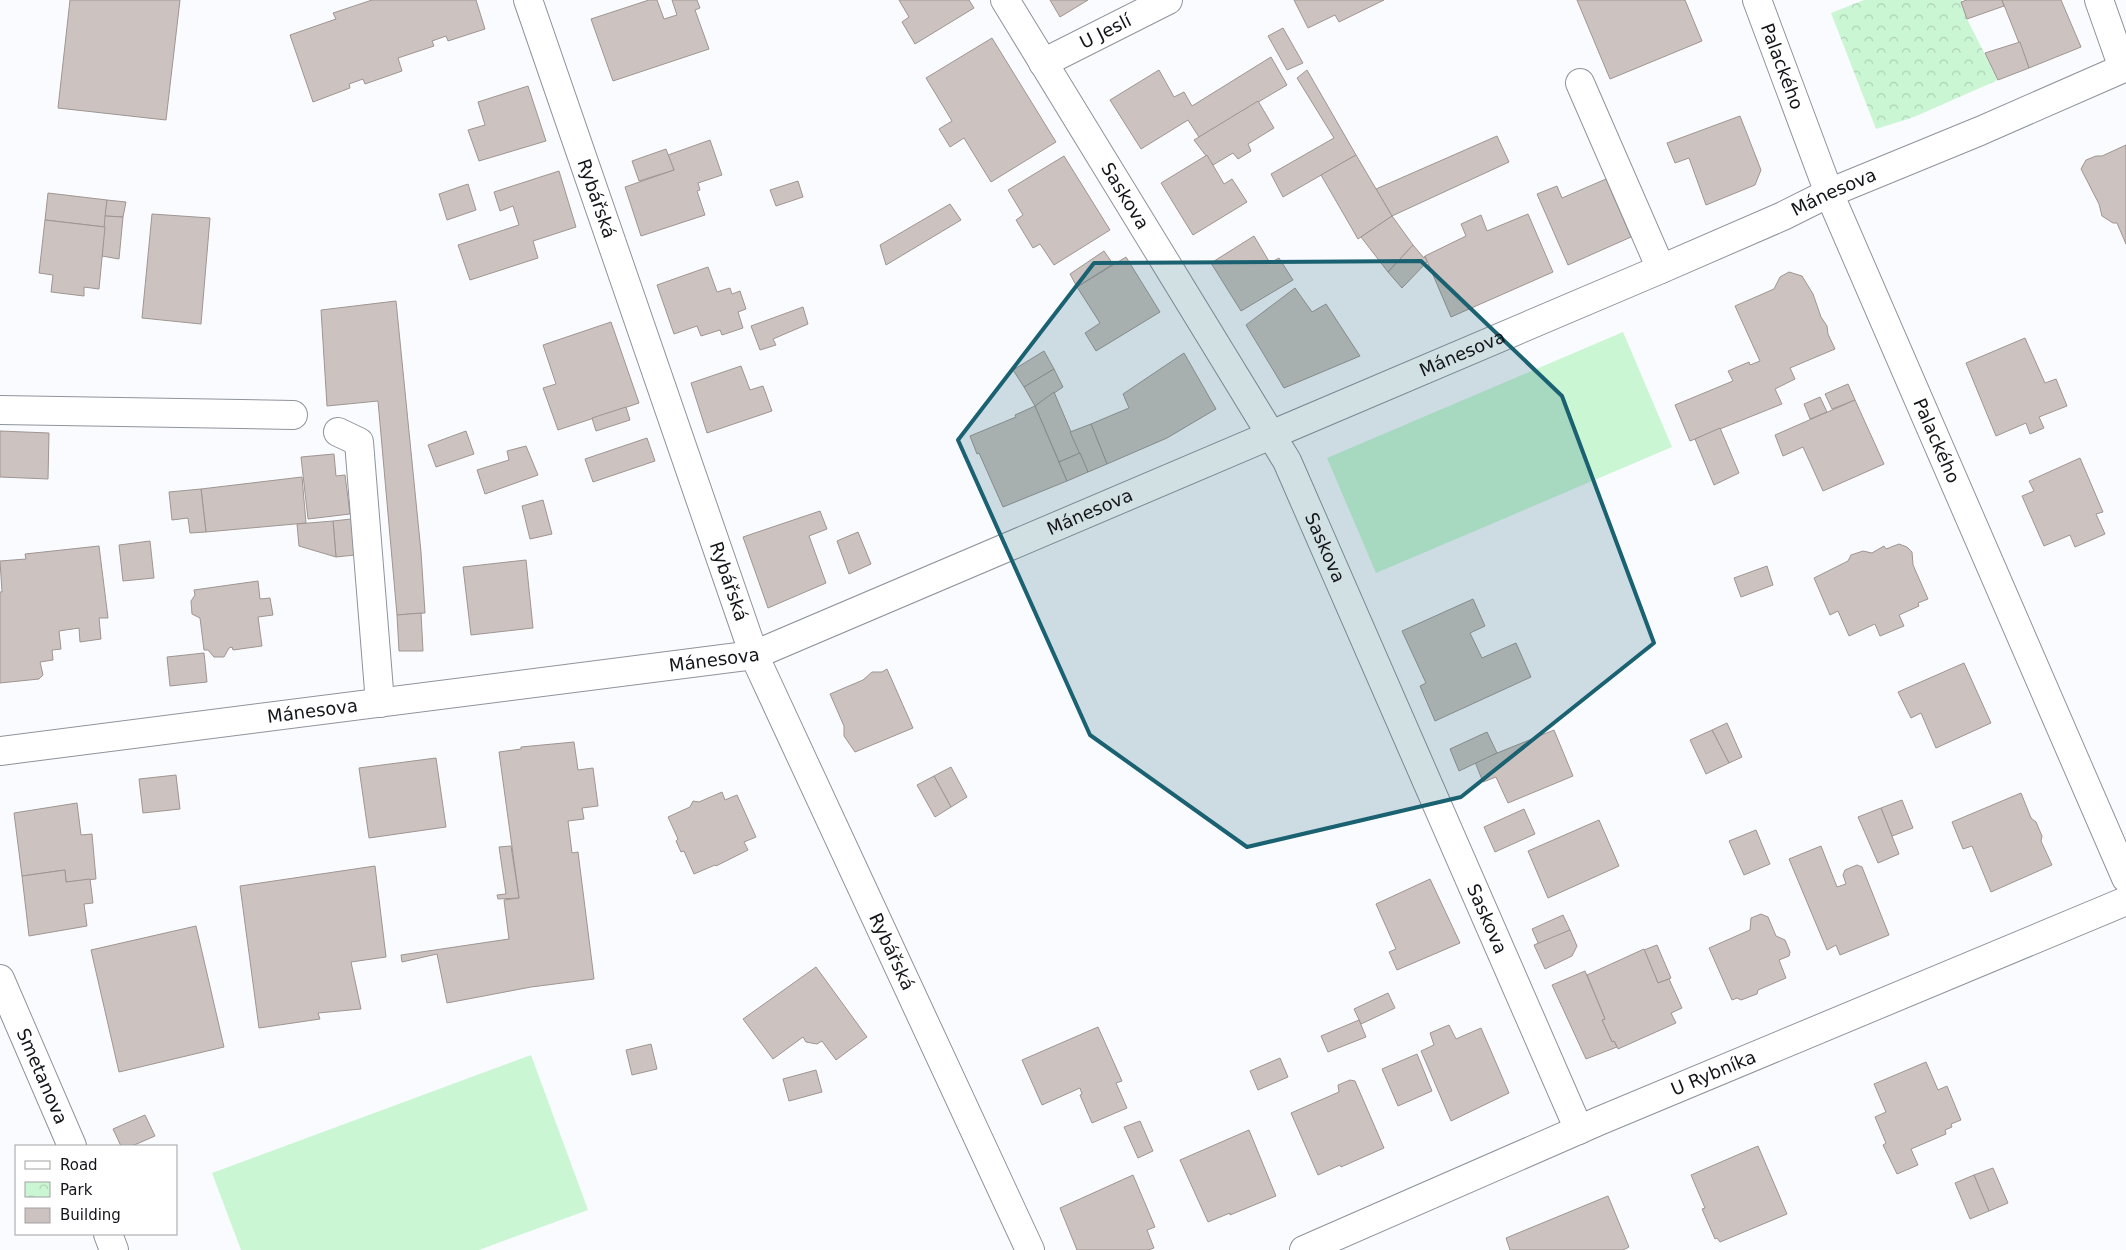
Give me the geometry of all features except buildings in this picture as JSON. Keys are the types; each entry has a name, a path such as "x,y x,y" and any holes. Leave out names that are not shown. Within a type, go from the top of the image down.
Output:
{"street":[{"name":"Rybářská","path":"528,0 754,655 1030,1250"},
{"name":"Saskova","path":"1005,0 1287,461 1578,1130"},
{"name":"U Jeslí","path":"1043,62 1168,0"},
{"name":"Palackého","path":"1757,0 1829,194 2126,878"},
{"path":"2099,0 2124,67"},
{"name":"Mánesova","path":"0,751 754,655 1661,269 1829,194 1980,131 2124,67"},
{"path":"1580,83 1661,269"},
{"path":"0,410 293,415"},
{"path":"338,432 359,442 380,703"},
{"name":"U Rybníka","path":"1304,1250 1578,1130 2126,901"},
{"name":"Smetanova","path":"0,979 72,1145"},
{"path":"108,1235 114,1250"}],"highlighted area":[{"path":"1421,261 1562,396 1654,643 1461,797 1247,847 1090,735 958,440 1094,263"}],"green space":[{"path":"1864,0 1961,0 1967,19 1998,80 1914,117 1876,129 1831,13"},
{"path":"1623,332 1672,447 1376,573 1327,458"},
{"path":"531,1055 588,1210 479,1250 241,1250 212,1173"}]}
